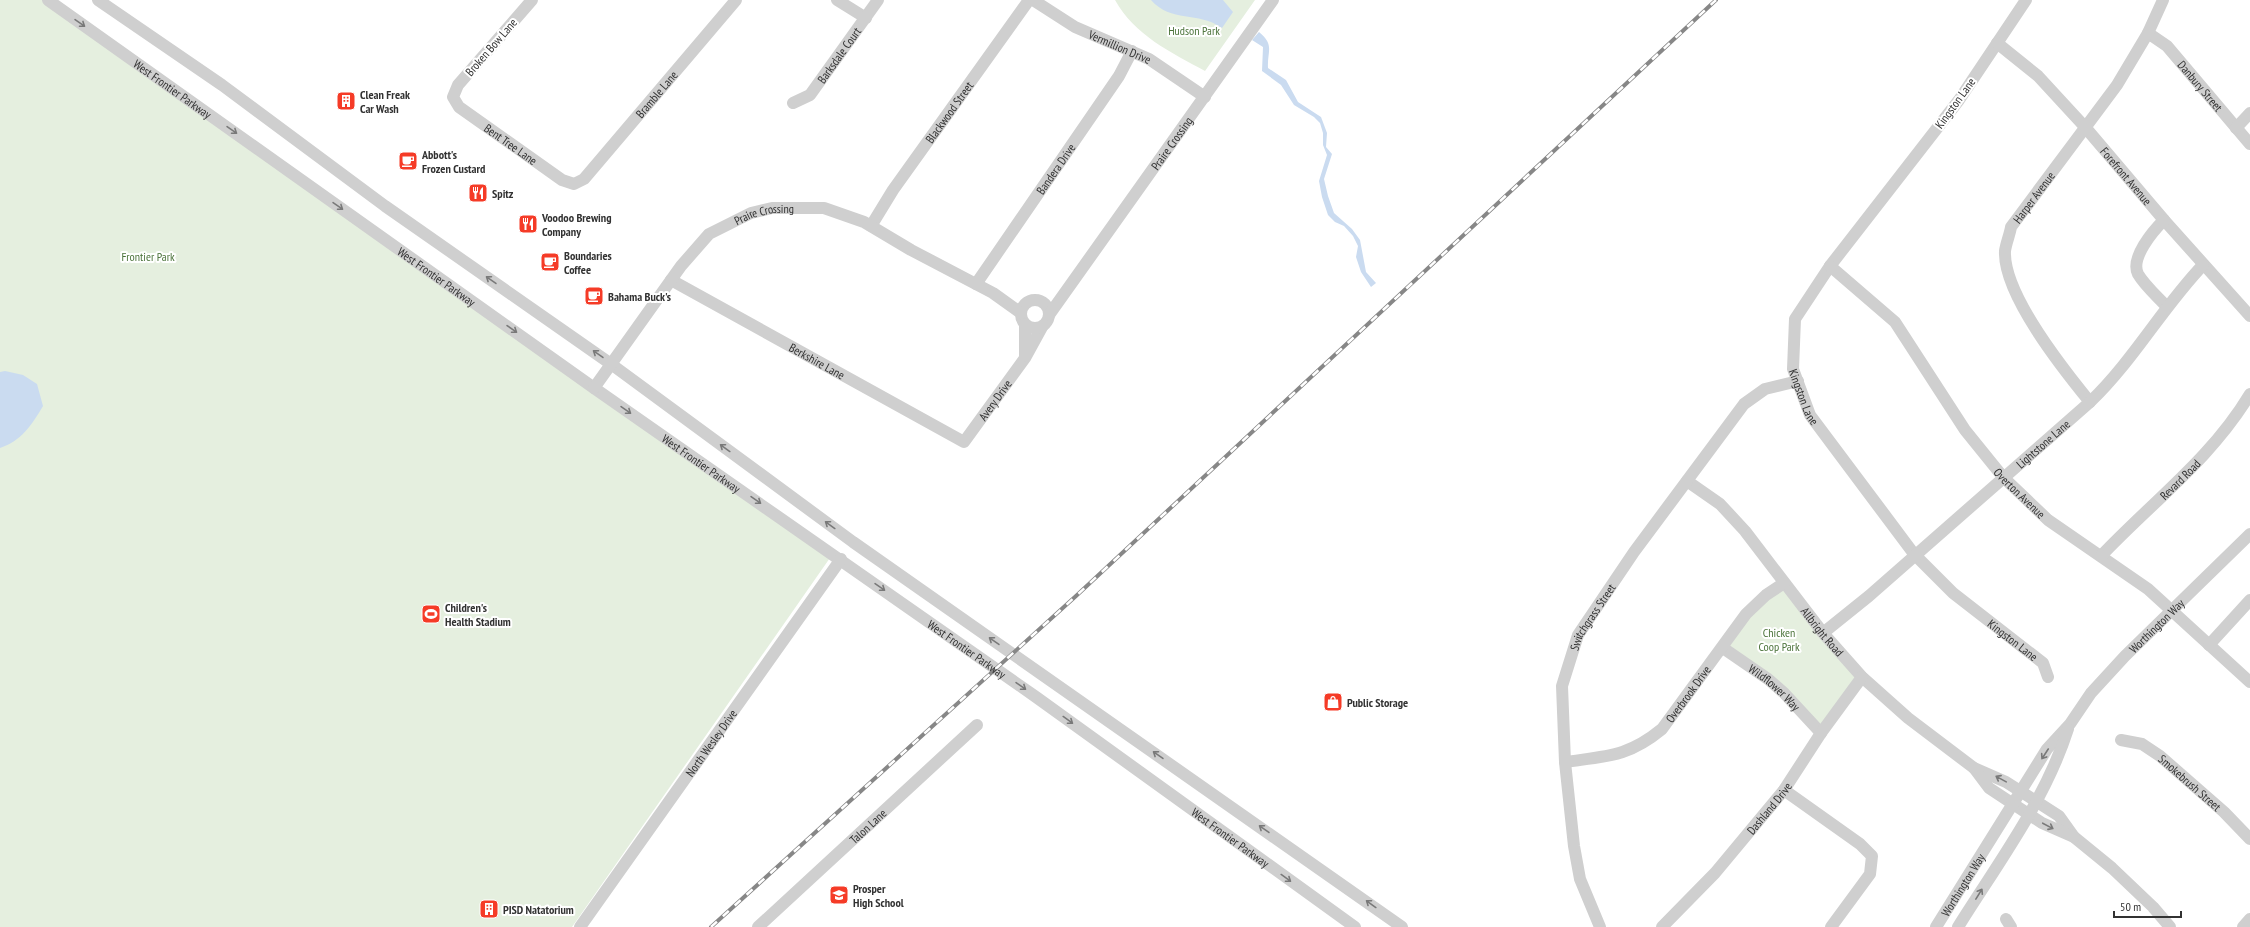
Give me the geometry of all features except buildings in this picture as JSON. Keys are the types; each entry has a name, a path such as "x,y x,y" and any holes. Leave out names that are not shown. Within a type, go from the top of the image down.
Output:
{"street":[{"name":"West Frontier Parkway","path":"48,0 594,388 1036,697 1355,927"},
{"name":"West Frontier Parkway","path":"98,0 222,85 385,206 611,364 861,548 1402,927"},
{"name":"Broken Bow Lane","path":"453,97 458,85 532,0"},
{"name":"Bramble Lane","path":"574,184 584,178 736,0"},
{"path":"837,0 866,18"},
{"name":"Barksdale Court","path":"793,103 810,95 878,0"},
{"name":"Blackwood Street","path":"871,226 893,190 1029,0"},
{"name":"Vermillion Drive","path":"1033,0 1075,27 1149,59 1205,97"},
{"name":"Praire Crossing","path":"1049,315 1273,0"},
{"name":"Kingston Lane","path":"2026,0 1959,100 1830,266 1795,319 1794,369 1810,415 1914,554 1953,593 2044,663 2048,678"},
{"name":"Harper Avenue","path":"2090,402 2056,359 2028,316 2011,281 2005,251 2011,227 2117,85 2148,33 2163,0"},
{"name":"Danbury Street","path":"2148,33 2167,46 2250,144"},
{"name":"Forefront Avenue","path":"1997,43 2038,76 2085,127 2203,265 2250,316"},
{"name":"Bandera Drive","path":"976,284 1119,76 1132,51"},
{"name":"Bent Tree Lane","path":"453,97 459,107 562,180 574,184"},
{"path":"2236,128 2250,112"},
{"name":"Praire Crossing","path":"594,388 671,280 693,251 709,234 751,212 787,206 824,208 871,226 993,293 1023,319"},
{"path":"2164,220 2152,232 2136,264 2138,273 2167,307"},
{"name":"Lightstone Lane","path":"1823,633 1869,596 1914,554 2090,402 2112,381 2184,285 2203,265"},
{"name":"Overton Avenue","path":"1830,266 1895,322 1965,430 2003,477 2048,520 2148,589 2250,682"},
{"name":"Berkshire Lane","path":"671,280 964,442"},
{"name":"Praire Crossing","path":"1043,303 1069,286"},
{"name":"Praire Crossing","path":"993,293 1029,302"},
{"path":"1023,319 1033,329 1042,327 1048,320 1049,315 1047,306 1036,300 1029,302 1022,308 1025,358"},
{"name":"Avery Drive","path":"964,442 1025,358 1042,327"},
{"name":"Switchgrass Street","path":"1600,927 1580,879 1565,762 1562,686 1578,635 1634,552 1744,404 1765,389 1798,381"},
{"name":"Revard Road","path":"2101,556 2133,522 2204,456 2219,439 2250,394"},
{"name":"Allbright Road","path":"1687,481 1720,504 1745,531 1823,633 1862,677 1908,718 1974,768 1989,788 2062,834 2074,837"},
{"name":"Worthington Way","path":"1936,927 2047,750 2070,724 2091,693 2171,609 2250,534"},
{"name":"North Wesley Drive","path":"580,927 844,562"},
{"name":"Overbrook Drive","path":"1565,762 1622,753 1646,742 1662,729 1694,683 1723,648 1746,614 1766,596 1784,583"},
{"path":"2209,644 2250,600"},
{"name":"Wildflower Way","path":"1723,648 1768,679 1784,693 1821,733"},
{"name":"Dashland Drive","path":"1662,927 1715,873 1784,790 1821,733 1862,677"},
{"name":"Worthington Way","path":"1958,927 2029,814 2060,756 2070,724"},
{"name":"Talon Lane","path":"758,927 977,725"},
{"name":"Smokebrush Street","path":"2121,740 2142,744 2160,756 2224,812 2250,839"},
{"name":"Allbright Road","path":"1974,768 1992,774 2059,816 2074,837 2112,868 2153,907 2170,927"},
{"path":"1784,790 1860,844 1872,856 1870,874 1831,927"},
{"path":"2243,927 2250,919"}],"green space":[{"name":"Frontier Park","path":"0,0 42,0 832,555 572,927 0,927"},
{"name":"Hudson Park","path":"1115,0 1255,0 1205,71 1167,50 1143,33 1132,23"},
{"name":"Chicken Coop Park","path":"1784,583 1862,677 1821,733 1784,693 1723,648 1746,614"}],"water":[{"path":"1151,0 1223,0 1233,12 1222,28 1204,20 1167,12"},
{"path":"1259,32 1269,45 1268,68 1286,80 1298,102 1321,117 1327,133 1326,147 1332,154 1324,179 1328,196 1334,213 1352,229 1360,240 1366,272 1376,283 1371,287 1361,272 1356,257 1358,246 1353,236 1344,226 1335,222 1328,215 1322,197 1319,181 1327,155 1323,145 1323,133 1320,123 1314,117 1294,105 1281,85 1262,71 1263,47 1252,40"},
{"path":"5,371 23,375 37,384 43,406 35,420 20,437 0,448 0,372"}],"railway":[{"path":"711,927 1076,596 1716,0"}],"place":[{"name":"Clean Freak Car Wash","path":"346,101"},
{"name":"Abbott's Frozen Custard","path":"408,161"},
{"name":"Spitz","path":"478,193"},
{"name":"Voodoo Brewing Company","path":"528,224"},
{"name":"Boundaries Coffee","path":"550,262"},
{"name":"Bahama Buck's","path":"594,296"},
{"name":"Children's Health Stadium","path":"431,614"},
{"name":"Public Storage","path":"1333,702"},
{"name":"Prosper High School","path":"839,895"},
{"name":"PISD Natatorium","path":"489,909"}]}
